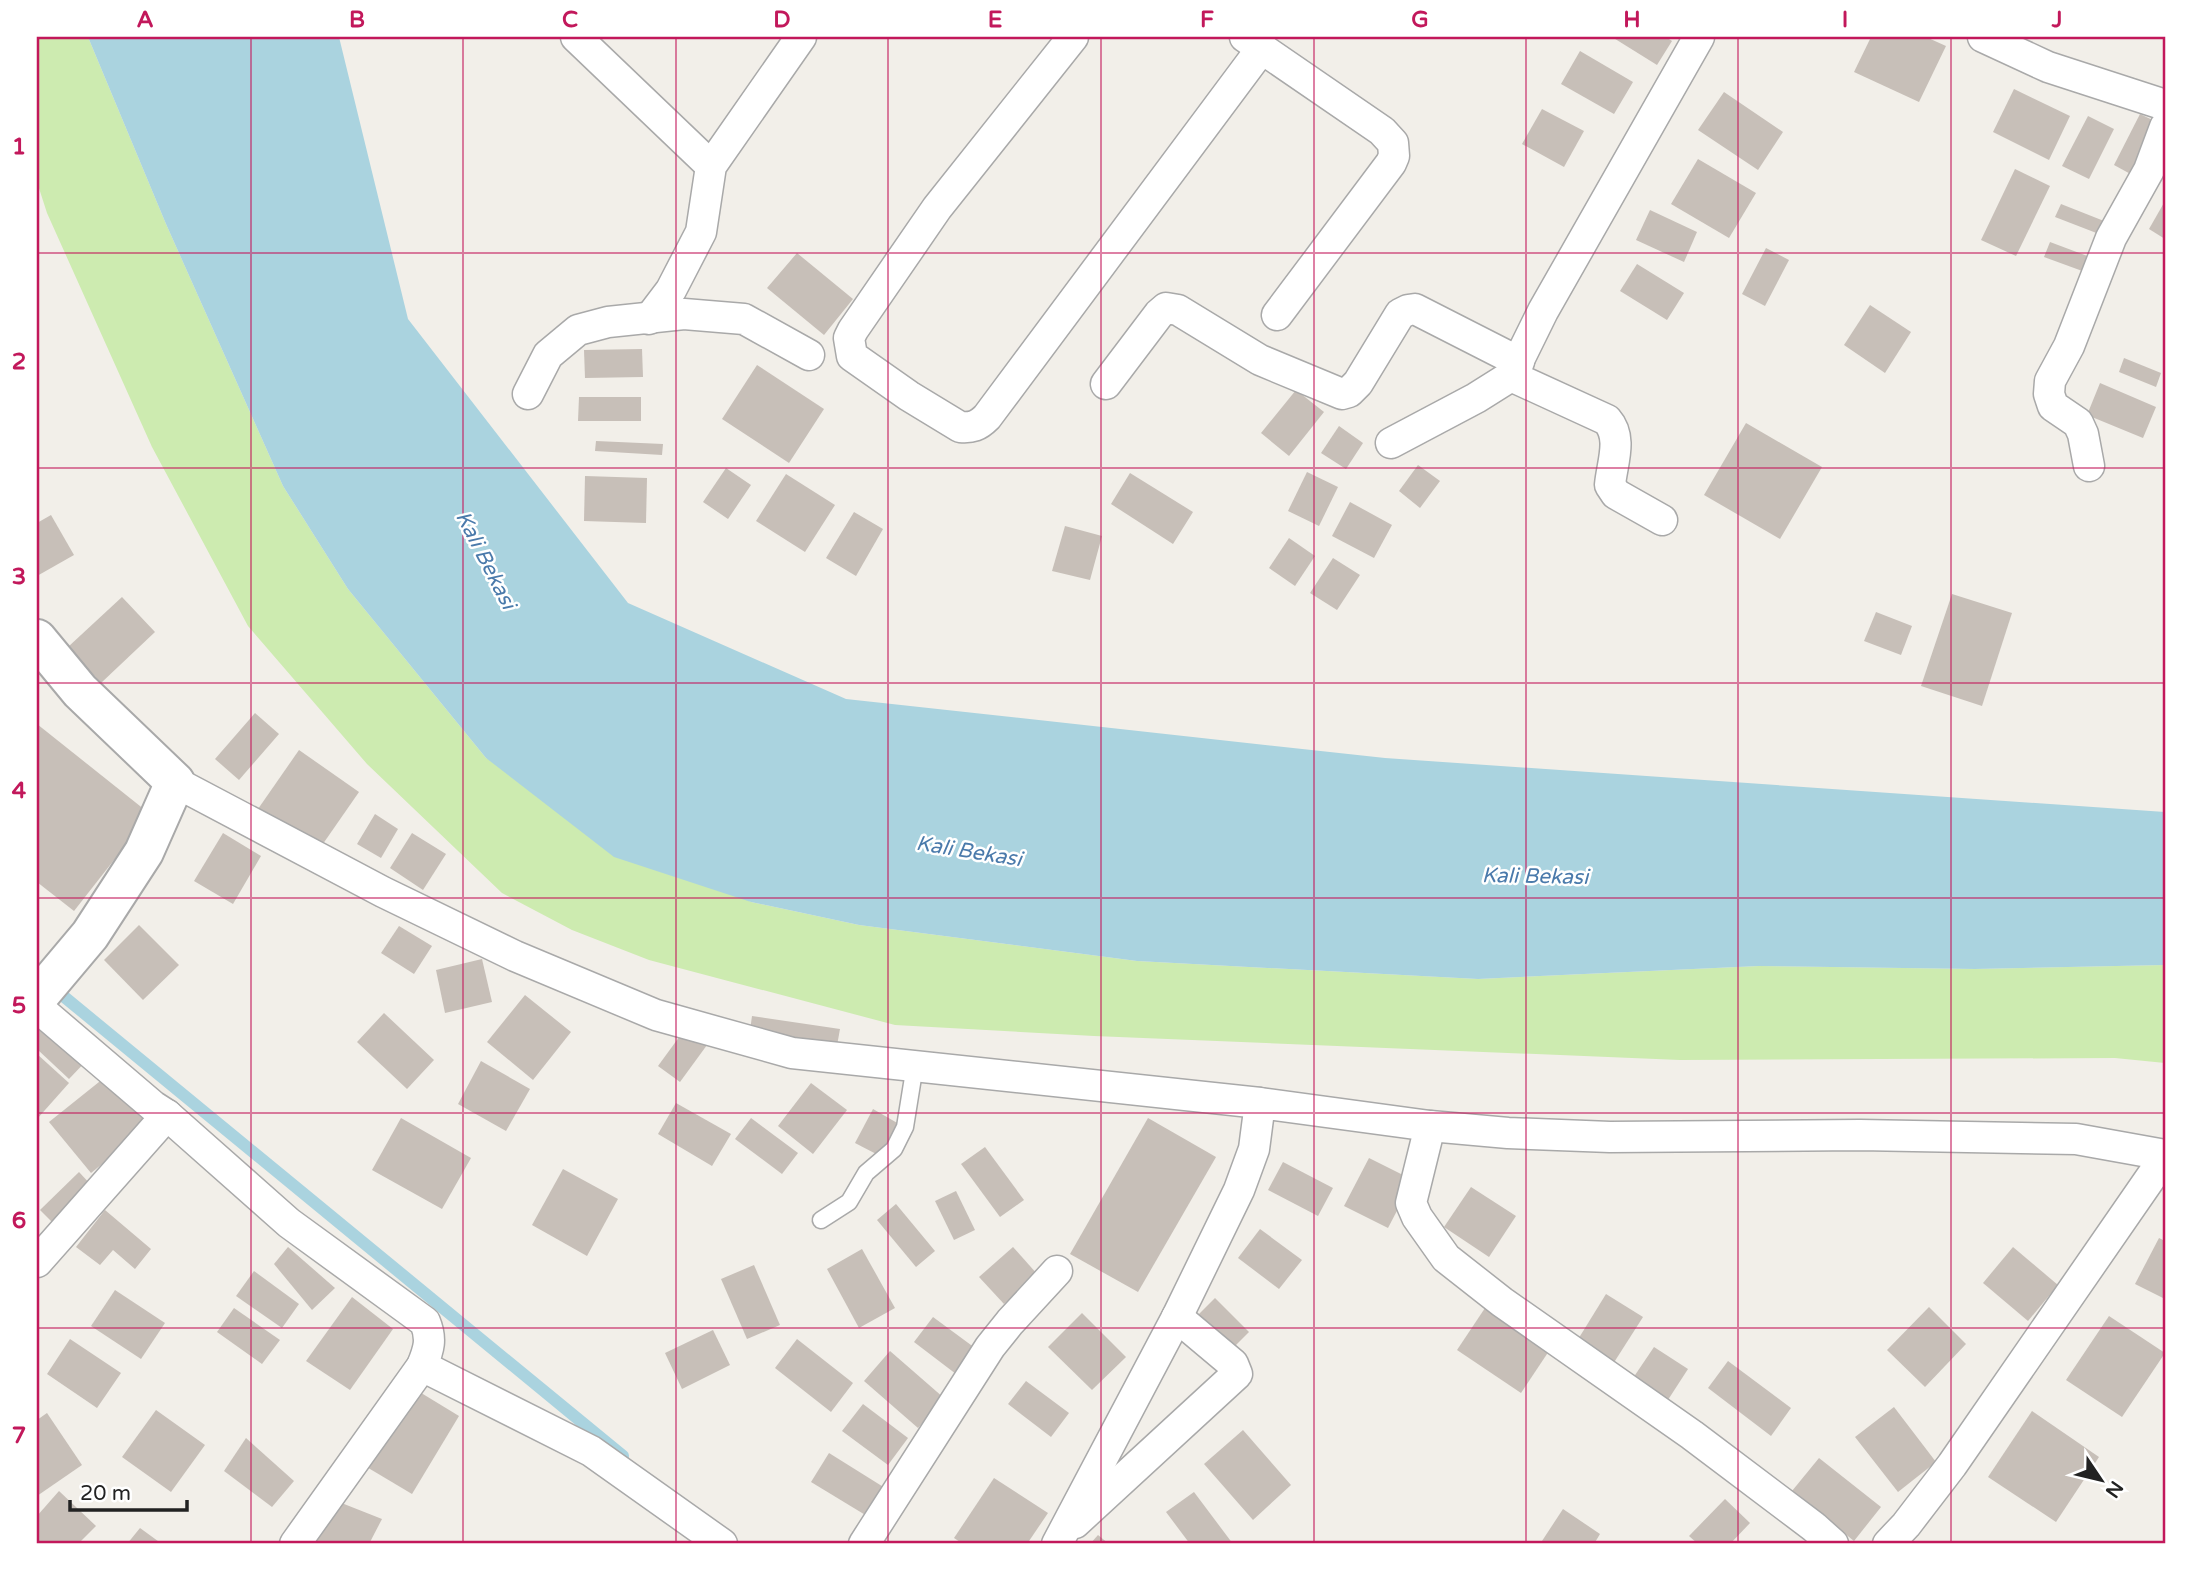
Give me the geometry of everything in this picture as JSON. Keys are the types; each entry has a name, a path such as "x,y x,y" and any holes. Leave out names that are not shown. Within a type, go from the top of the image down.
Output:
{"street":[{"path":"576,37 711,166"},
{"path":"1073,37 937,208 853,330 849,338 852,356 909,396 960,427 980,425 1254,42 1382,131 1393,143 1394,149 1391,163 1277,315"},
{"path":"1391,443 1476,398 1515,369 1543,311 1699,37"},
{"path":"1983,37 2048,68 2165,105"},
{"path":"649,318 671,290 701,232 711,166 798,38"},
{"path":"2089,466 2083,434 2078,423 2053,406 2049,394 2050,381 2069,345 2110,238 2149,170 2165,127"},
{"path":"1106,384 1166,308 1178,310 1260,360 1342,394 1349,392 1358,383 1400,314 1415,309 1607,420 1614,428 1616,445 1610,485 1616,494 1662,520"},
{"path":"527,394 548,355 578,330 608,321 684,314 744,319 809,355"},
{"path":"37,639 80,691 174,782 383,892 503,950 656,1015 792,1053 1260,1103 1430,1126 1508,1133 1610,1137 1860,1135 2076,1139 2165,1156 1952,1465 1888,1544"},
{"path":"174,782 144,852 90,935 42,994 153,1105 289,1223 425,1322 429,1334 430,1344 422,1366 295,1544"},
{"path":"1058,1541 1177,1317 1239,1190 1254,1149 1260,1103"},
{"path":"37,1262 167,1115"},
{"path":"1430,1126 1412,1203 1424,1228 1446,1258 1502,1303 1692,1435 1833,1544"},
{"path":"864,1544 990,1347 1057,1271"},
{"path":"1058,1541 1237,1374 1233,1364 1177,1317"},
{"path":"422,1366 591,1451 722,1544"}],"lane":[{"path":"821,1220 849,1202 866,1173 894,1149 905,1127 915,1065"}],"green space":[{"path":"37,37 88,37 166,224 283,486 348,589 486,758 751,902 859,925 1137,961 1478,979 1759,966 1975,969 2165,965 2165,1063 2115,1058 1680,1060 1094,1036 895,1025 649,960 572,930 502,893 367,764 248,626 152,447 47,213 37,182"}],"water":[{"name":"Kali Bekasi","path":"88,37 339,37 408,319 628,603 846,699 1385,758 2165,812 2165,965 1975,969 1759,966 1478,979 1137,961 859,925 751,902 614,857 486,758 348,589 283,486 166,224"}],"building":[{"path":"1612,37 1666,37 1672,41 1657,65"},
{"path":"1871,37 1926,37 1946,46 1919,102 1854,72"},
{"path":"1580,51 1633,82 1614,114 1561,84"},
{"path":"2014,89 2070,116 2049,160 1993,132"},
{"path":"1724,92 1783,132 1758,170 1698,130"},
{"path":"1542,109 1584,131 1564,167 1522,144"},
{"path":"2140,114 2163,125 2136,177 2114,165"},
{"path":"2088,116 2114,129 2089,179 2062,166"},
{"path":"1698,159 1756,193 1729,238 1671,204"},
{"path":"2015,169 2050,186 2016,256 1981,240"},
{"path":"2165,201 2165,239 2149,229"},
{"path":"2061,204 2104,221 2099,234 2055,217"},
{"path":"1650,210 1697,232 1684,262 1636,240"},
{"path":"2050,242 2090,257 2085,272 2044,257"},
{"path":"1766,248 1789,260 1765,306 1742,294"},
{"path":"797,253 853,299 824,335 767,288"},
{"path":"1637,264 1684,293 1667,320 1620,291"},
{"path":"1870,305 1911,332 1885,373 1844,345"},
{"path":"642,349 643,377 585,378 584,350"},
{"path":"2124,358 2161,373 2156,387 2119,372"},
{"path":"757,365 824,409 789,463 722,419"},
{"path":"2100,383 2156,407 2143,438 2087,415"},
{"path":"1296,390 1324,412 1289,456 1261,433"},
{"path":"579,397 641,397 641,421 578,421"},
{"path":"1746,423 1822,467 1780,539 1704,495"},
{"path":"1339,426 1363,443 1346,469 1321,453"},
{"path":"596,441 663,444 662,455 595,451"},
{"path":"1418,465 1440,481 1420,508 1399,491"},
{"path":"726,468 751,485 728,519 703,502"},
{"path":"1307,472 1338,487 1319,526 1288,511"},
{"path":"1130,473 1193,512 1173,544 1111,504"},
{"path":"786,474 835,505 805,552 756,521"},
{"path":"585,476 647,478 646,523 584,521"},
{"path":"1350,502 1392,525 1374,558 1332,536"},
{"path":"854,512 883,529 856,576 826,558"},
{"path":"51,515 74,555 37,576 37,523"},
{"path":"1065,526 1102,536 1090,580 1052,571"},
{"path":"1289,538 1315,556 1295,586 1269,568"},
{"path":"1333,558 1360,575 1337,610 1310,593"},
{"path":"1952,594 2012,613 1982,706 1921,686"},
{"path":"122,597 155,632 101,683 68,647"},
{"path":"1876,612 1912,626 1901,655 1864,641"},
{"path":"255,713 279,734 239,780 215,759"},
{"path":"37,724 150,814 74,911 37,882"},
{"path":"299,750 359,792 318,851 258,809"},
{"path":"375,814 398,829 381,858 357,844"},
{"path":"223,833 261,856 233,904 194,881"},
{"path":"412,833 446,854 423,890 390,868"},
{"path":"139,925 179,965 143,1000 104,960"},
{"path":"399,926 432,946 414,974 381,953"},
{"path":"482,959 492,1002 445,1013 436,970"},
{"path":"525,995 571,1032 533,1080 487,1042"},
{"path":"384,1013 434,1060 407,1089 357,1042"},
{"path":"752,1016 840,1029 836,1051 749,1038"},
{"path":"46,1019 89,1058 69,1079 37,1049 37,1029"},
{"path":"685,1029 707,1045 680,1082 658,1066"},
{"path":"37,1054 69,1083 37,1119"},
{"path":"481,1061 530,1089 506,1131 458,1104"},
{"path":"109,1074 150,1125 91,1173 49,1122"},
{"path":"811,1083 847,1110 813,1154 778,1126"},
{"path":"676,1103 731,1134 712,1166 658,1134"},
{"path":"873,1109 899,1124 882,1157 855,1143"},
{"path":"401,1118 471,1158 442,1209 372,1170"},
{"path":"751,1118 798,1153 782,1174 735,1139"},
{"path":"1148,1118 1216,1157 1138,1292 1070,1254"},
{"path":"985,1147 1024,1200 1000,1217 961,1164"},
{"path":"1369,1158 1413,1180 1388,1228 1344,1206"},
{"path":"1283,1162 1333,1188 1318,1216 1268,1190"},
{"path":"563,1169 618,1199 587,1256 532,1225"},
{"path":"79,1172 92,1186 54,1224 40,1210"},
{"path":"1471,1187 1516,1216 1489,1257 1444,1227"},
{"path":"956,1191 975,1230 954,1240 935,1201"},
{"path":"896,1204 935,1251 916,1267 877,1220"},
{"path":"105,1210 151,1249 135,1269 113,1250 100,1265 76,1247"},
{"path":"1260,1229 1302,1260 1279,1289 1238,1258"},
{"path":"2159,1238 2165,1241 2165,1299 2135,1284"},
{"path":"288,1247 335,1288 312,1310 274,1264"},
{"path":"1013,1247 1038,1275 1004,1304 979,1277"},
{"path":"2013,1247 2058,1285 2028,1321 1983,1283"},
{"path":"862,1249 895,1308 859,1328 827,1269"},
{"path":"754,1265 780,1325 747,1339 721,1279"},
{"path":"254,1271 299,1304 282,1328 236,1296"},
{"path":"115,1290 165,1323 141,1359 91,1326"},
{"path":"1606,1294 1643,1317 1613,1364 1577,1341"},
{"path":"352,1297 393,1329 350,1390 306,1361"},
{"path":"1215,1298 1249,1332 1226,1355 1192,1321"},
{"path":"1929,1307 1966,1344 1925,1387 1887,1350"},
{"path":"234,1308 280,1340 262,1364 217,1332"},
{"path":"1485,1308 1549,1351 1521,1393 1457,1350"},
{"path":"1082,1313 1126,1357 1092,1390 1048,1347"},
{"path":"2109,1316 2165,1353 2122,1417 2066,1380"},
{"path":"933,1317 975,1348 956,1374 914,1342"},
{"path":"713,1330 730,1365 682,1389 665,1353"},
{"path":"70,1339 121,1373 97,1408 47,1374"},
{"path":"797,1339 853,1383 831,1412 775,1368"},
{"path":"1654,1347 1688,1369 1664,1406 1629,1384"},
{"path":"890,1351 944,1398 918,1428 864,1381"},
{"path":"1728,1361 1791,1408 1771,1436 1708,1388"},
{"path":"1026,1381 1069,1413 1051,1437 1008,1404"},
{"path":"413,1388 459,1416 412,1494 365,1466"},
{"path":"863,1404 908,1438 888,1465 842,1431"},
{"path":"1894,1407 1936,1462 1898,1492 1855,1437"},
{"path":"156,1410 205,1445 171,1492 122,1457"},
{"path":"2032,1411 2099,1457 2056,1522 1988,1477"},
{"path":"47,1413 82,1465 37,1496 37,1420"},
{"path":"1243,1430 1291,1485 1253,1520 1204,1464"},
{"path":"246,1438 294,1481 272,1507 224,1471"},
{"path":"829,1453 885,1488 867,1516 811,1482"},
{"path":"1819,1458 1881,1507 1854,1541 1792,1491"},
{"path":"994,1478 1048,1513 1027,1544 963,1544 954,1538"},
{"path":"59,1491 96,1526 78,1544 39,1544 37,1516"},
{"path":"1194,1492 1233,1544 1190,1544 1166,1512"},
{"path":"1725,1499 1750,1523 1730,1544 1698,1544 1689,1536"},
{"path":"339,1502 382,1519 369,1544 313,1544"},
{"path":"1563,1509 1600,1534 1594,1544 1540,1544"},
{"path":"140,1528 162,1544 127,1544"},
{"path":"1098,1535 1109,1544 1090,1544"}],"waterway":[{"path":"51,986 623,1456"}]}
